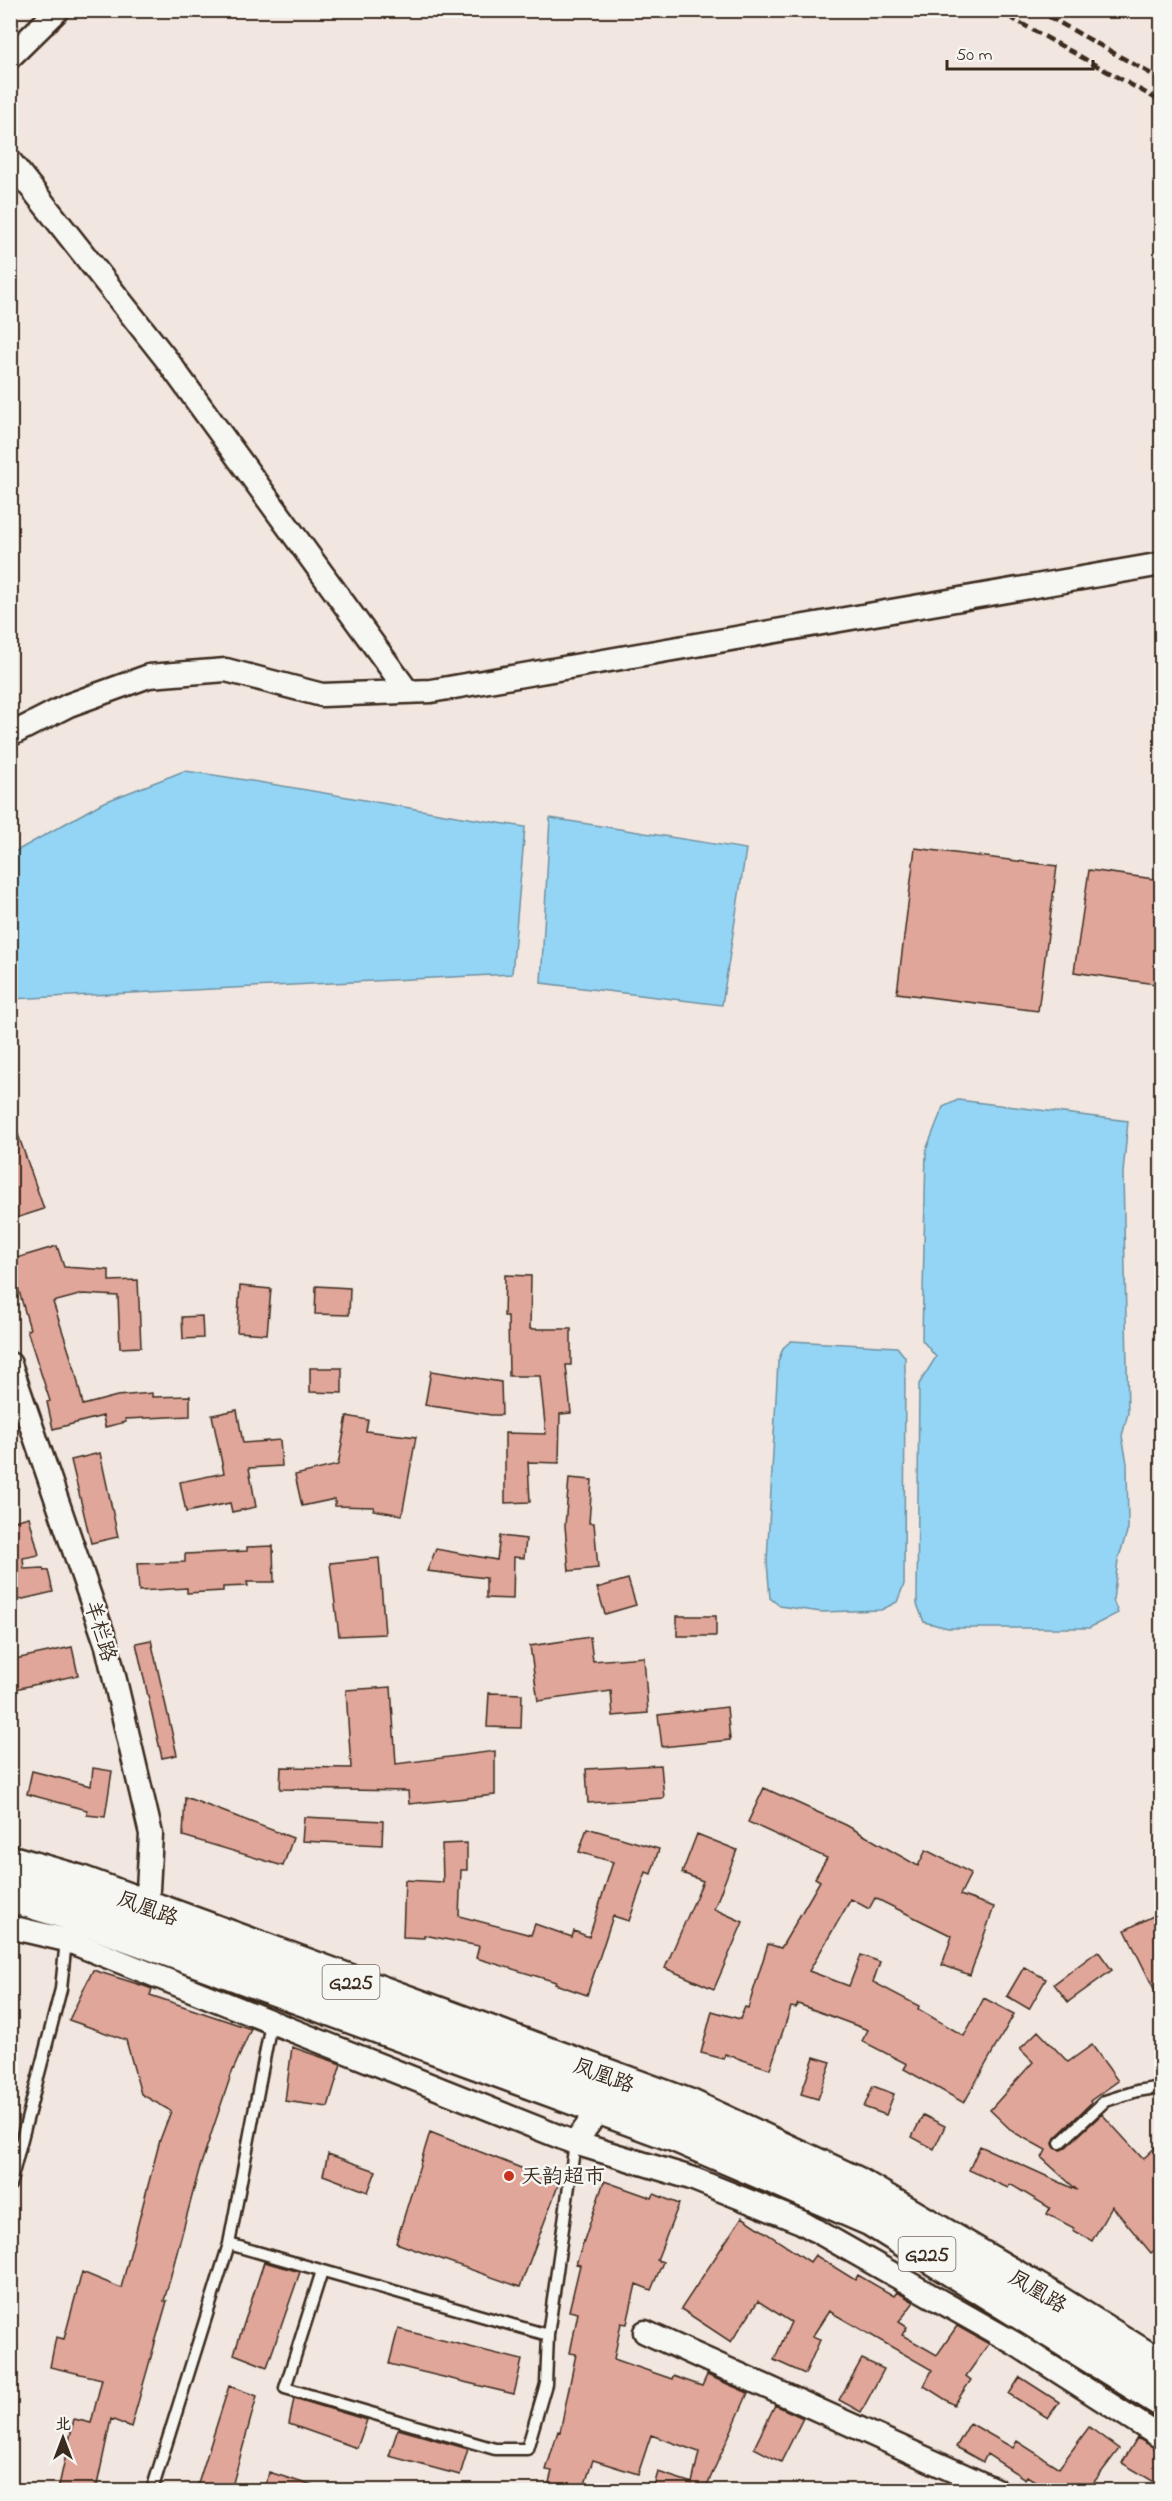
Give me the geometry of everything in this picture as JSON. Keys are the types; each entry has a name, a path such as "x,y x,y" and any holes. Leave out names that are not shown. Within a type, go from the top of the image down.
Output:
{"highway":[{"name":"凤凰路","path":"10,1862 79,1882 689,2106 855,2183 1047,2296 1161,2368"},
{"name":"凤凰路","path":"10,1895 68,1926 678,2136 871,2220 1161,2400"}],"street":[{"path":"10,57 58,10"},
{"path":"10,161 167,360 408,692"},
{"path":"10,735 69,705 149,676 226,670 322,695 431,691 1161,564"},
{"name":"羊栏路","path":"10,1364 107,1646 151,1834 147,1908"},
{"path":"10,1927 68,1926 271,2023 574,2143 691,2178 801,2222 1014,2343 1161,2438"},
{"path":"574,2143 600,2108"},
{"path":"645,2332 996,2490"}],"lane":[{"path":"10,2185 61,1989 68,1926"},
{"path":"152,2490 229,2244 271,2023"},
{"path":"1060,2143 1105,2101 1137,2091 1161,2087"},
{"path":"322,2271 285,2388 495,2449 527,2449 546,2384 548,2335 574,2143"},
{"path":"229,2244 548,2335"}],"water":[{"path":"184,771 525,827 512,974 11,999 11,854 102,803"},
{"path":"550,818 746,849 722,1005 541,983"},
{"path":"958,1100 1128,1121 1123,1173 1128,1413 1122,1436 1127,1463 1128,1529 1118,1560 1113,1600 1118,1613 1089,1628 948,1628 924,1622 917,1604 919,1384 936,1357 922,1340 926,1150 943,1107"},
{"path":"791,1341 897,1347 905,1357 904,1584 897,1602 881,1610 821,1612 780,1606 770,1598 767,1562 778,1362 783,1348"}],"building":[{"path":"915,848 1057,866 1038,1011 897,993"},
{"path":"1089,870 1161,880 1161,985 1074,972"},
{"path":"13,1120 44,1209 10,1220 10,1121"},
{"path":"57,1246 64,1267 109,1270 109,1281 138,1280 141,1347 120,1348 118,1296 83,1294 53,1302 75,1370 83,1405 117,1396 152,1393 152,1397 190,1396 190,1416 125,1419 126,1422 105,1427 103,1416 53,1429 47,1402 50,1401 27,1330 30,1329 10,1260"},
{"path":"505,1275 531,1276 530,1329 571,1329 571,1365 566,1365 571,1413 560,1414 559,1463 528,1462 530,1502 505,1503 505,1433 546,1434 540,1376 509,1376 508,1316 504,1316"},
{"path":"240,1286 271,1289 267,1334 237,1332"},
{"path":"316,1286 350,1288 349,1315 315,1314"},
{"path":"202,1316 203,1338 183,1339 182,1317"},
{"path":"310,1368 342,1368 342,1393 310,1392"},
{"path":"431,1371 501,1382 502,1415 425,1405"},
{"path":"237,1410 243,1443 280,1440 282,1466 249,1468 256,1507 232,1512 230,1503 186,1512 180,1482 224,1473 212,1415"},
{"path":"347,1416 368,1420 366,1431 416,1437 402,1515 373,1510 374,1507 335,1506 335,1499 302,1506 295,1475 338,1465"},
{"path":"100,1453 118,1537 91,1543 71,1460"},
{"path":"569,1478 592,1480 589,1523 594,1523 598,1568 569,1571 565,1526"},
{"path":"29,1517 39,1555 23,1558 24,1569 48,1570 53,1592 10,1602 10,1522"},
{"path":"500,1536 526,1539 524,1558 514,1557 513,1599 486,1598 486,1578 427,1571 436,1549 497,1560"},
{"path":"273,1546 274,1582 247,1582 248,1586 223,1587 223,1591 187,1593 187,1588 139,1591 137,1564 185,1562 185,1554 247,1551 247,1547"},
{"path":"379,1558 385,1634 339,1636 330,1563"},
{"path":"628,1579 636,1605 605,1614 597,1588"},
{"path":"677,1616 716,1616 716,1636 677,1636"},
{"path":"590,1637 593,1661 644,1657 648,1713 613,1716 611,1691 538,1701 530,1646"},
{"path":"151,1640 177,1755 162,1758 136,1643"},
{"path":"72,1647 78,1675 15,1689 10,1660"},
{"path":"391,1687 396,1764 495,1751 495,1795 409,1804 408,1791 280,1789 281,1767 351,1768 346,1690"},
{"path":"489,1693 522,1694 521,1728 487,1727"},
{"path":"727,1707 730,1740 662,1747 658,1715"},
{"path":"661,1765 664,1798 588,1803 586,1769"},
{"path":"93,1768 112,1771 105,1817 87,1815 87,1810 27,1794 32,1771 91,1786"},
{"path":"764,1788 846,1825 918,1866 926,1850 971,1873 960,1895 994,1907 970,1975 942,1965 952,1936 875,1898 869,1909 851,1899 809,1971 849,1986 861,1955 880,1962 873,1982 919,2006 918,2009 964,2036 984,1998 1014,2014 964,2103 904,2069 907,2064 862,2041 868,2030 798,2004 796,2008 791,2007 770,2069 725,2054 724,2059 701,2053 712,2011 740,2019 745,2007 748,2008 768,1944 781,1948 820,1881 815,1878 827,1858 748,1822"},
{"path":"185,1797 293,1838 283,1866 183,1836"},
{"path":"304,1817 383,1821 382,1845 302,1841"},
{"path":"587,1828 659,1849 651,1874 646,1872 629,1921 613,1916 587,1995 555,1984 556,1982 476,1958 479,1946 424,1935 424,1938 403,1937 405,1880 443,1882 442,1844 467,1843 467,1870 461,1870 459,1916 531,1935 535,1924 572,1937 574,1931 589,1937 613,1862 579,1852"},
{"path":"697,1834 737,1850 714,1909 743,1922 714,1989 665,1968 703,1881 682,1873"},
{"path":"1161,1912 1161,2003 1125,1930"},
{"path":"1098,1951 1112,1970 1068,2002 1054,1984"},
{"path":"1024,1967 1046,1979 1029,2009 1007,1996"},
{"path":"93,1970 152,1989 150,1995 251,2029 231,2075 199,2170 164,2301 167,2301 131,2427 111,2419 96,2490 58,2490 74,2419 91,2423 102,2379 50,2367 56,2337 64,2339 82,2272 121,2288 160,2140 171,2111 141,2094 126,2040 69,2020"},
{"path":"1038,2031 1068,2062 1092,2045 1118,2081 1090,2101 1091,2103 1055,2138 1053,2144 1055,2148 1061,2150 1065,2148 1102,2114 1143,2159 1161,2142 1161,2245 1151,2253 1112,2206 1092,2241 1073,2230 1074,2228 1047,2214 1050,2208 1010,2184 1008,2188 969,2170 980,2146 1077,2190 1042,2158 1046,2150 1013,2132 990,2110 1033,2062 1020,2049"},
{"path":"292,2047 341,2064 328,2107 285,2101"},
{"path":"814,2057 831,2062 818,2099 801,2094"},
{"path":"873,2086 894,2094 886,2115 864,2107"},
{"path":"923,2115 945,2126 934,2149 912,2137"},
{"path":"430,2132 559,2183 520,2287 396,2243"},
{"path":"328,2154 376,2171 368,2192 323,2175"},
{"path":"604,2181 652,2198 654,2194 679,2204 657,2260 663,2262 651,2290 636,2284 627,2324 621,2323 614,2359 672,2379 673,2376 702,2386 707,2375 748,2393 705,2490 653,2490 658,2472 692,2483 699,2452 651,2435 638,2474 593,2460 583,2490 547,2490 552,2471 546,2470 558,2431 560,2432 576,2354 570,2353 578,2313 569,2311 580,2265 576,2264"},
{"path":"742,2217 810,2262 815,2255 855,2280 858,2275 894,2296 897,2292 914,2302 899,2322 907,2327 902,2335 937,2355 957,2326 989,2344 966,2376 971,2380 954,2405 924,2386 932,2370 829,2311 812,2337 820,2340 805,2374 774,2360 791,2322 758,2301 731,2342 681,2309"},
{"path":"264,2262 300,2272 267,2367 234,2354"},
{"path":"398,2329 522,2360 514,2394 389,2364"},
{"path":"862,2359 884,2369 861,2412 839,2400"},
{"path":"1020,2377 1059,2402 1048,2418 1009,2394"},
{"path":"229,2386 257,2396 231,2490 209,2490 197,2487"},
{"path":"294,2398 367,2420 357,2448 289,2424"},
{"path":"775,2405 803,2418 781,2462 754,2448"},
{"path":"970,2423 1013,2448 1017,2441 1059,2468 1089,2427 1119,2449 1088,2490 1049,2490 1027,2476 1025,2479 987,2454 983,2462 956,2447"},
{"path":"398,2429 468,2449 460,2475 389,2456"},
{"path":"1137,2438 1161,2451 1161,2486 1122,2463"},
{"path":"269,2472 316,2487 316,2490 265,2490"}],"railway":[{"path":"997,10 1162,102"},
{"path":"1037,10 1162,80"}],"place":[{"name":"天韵超市","path":"509,2176"}]}
